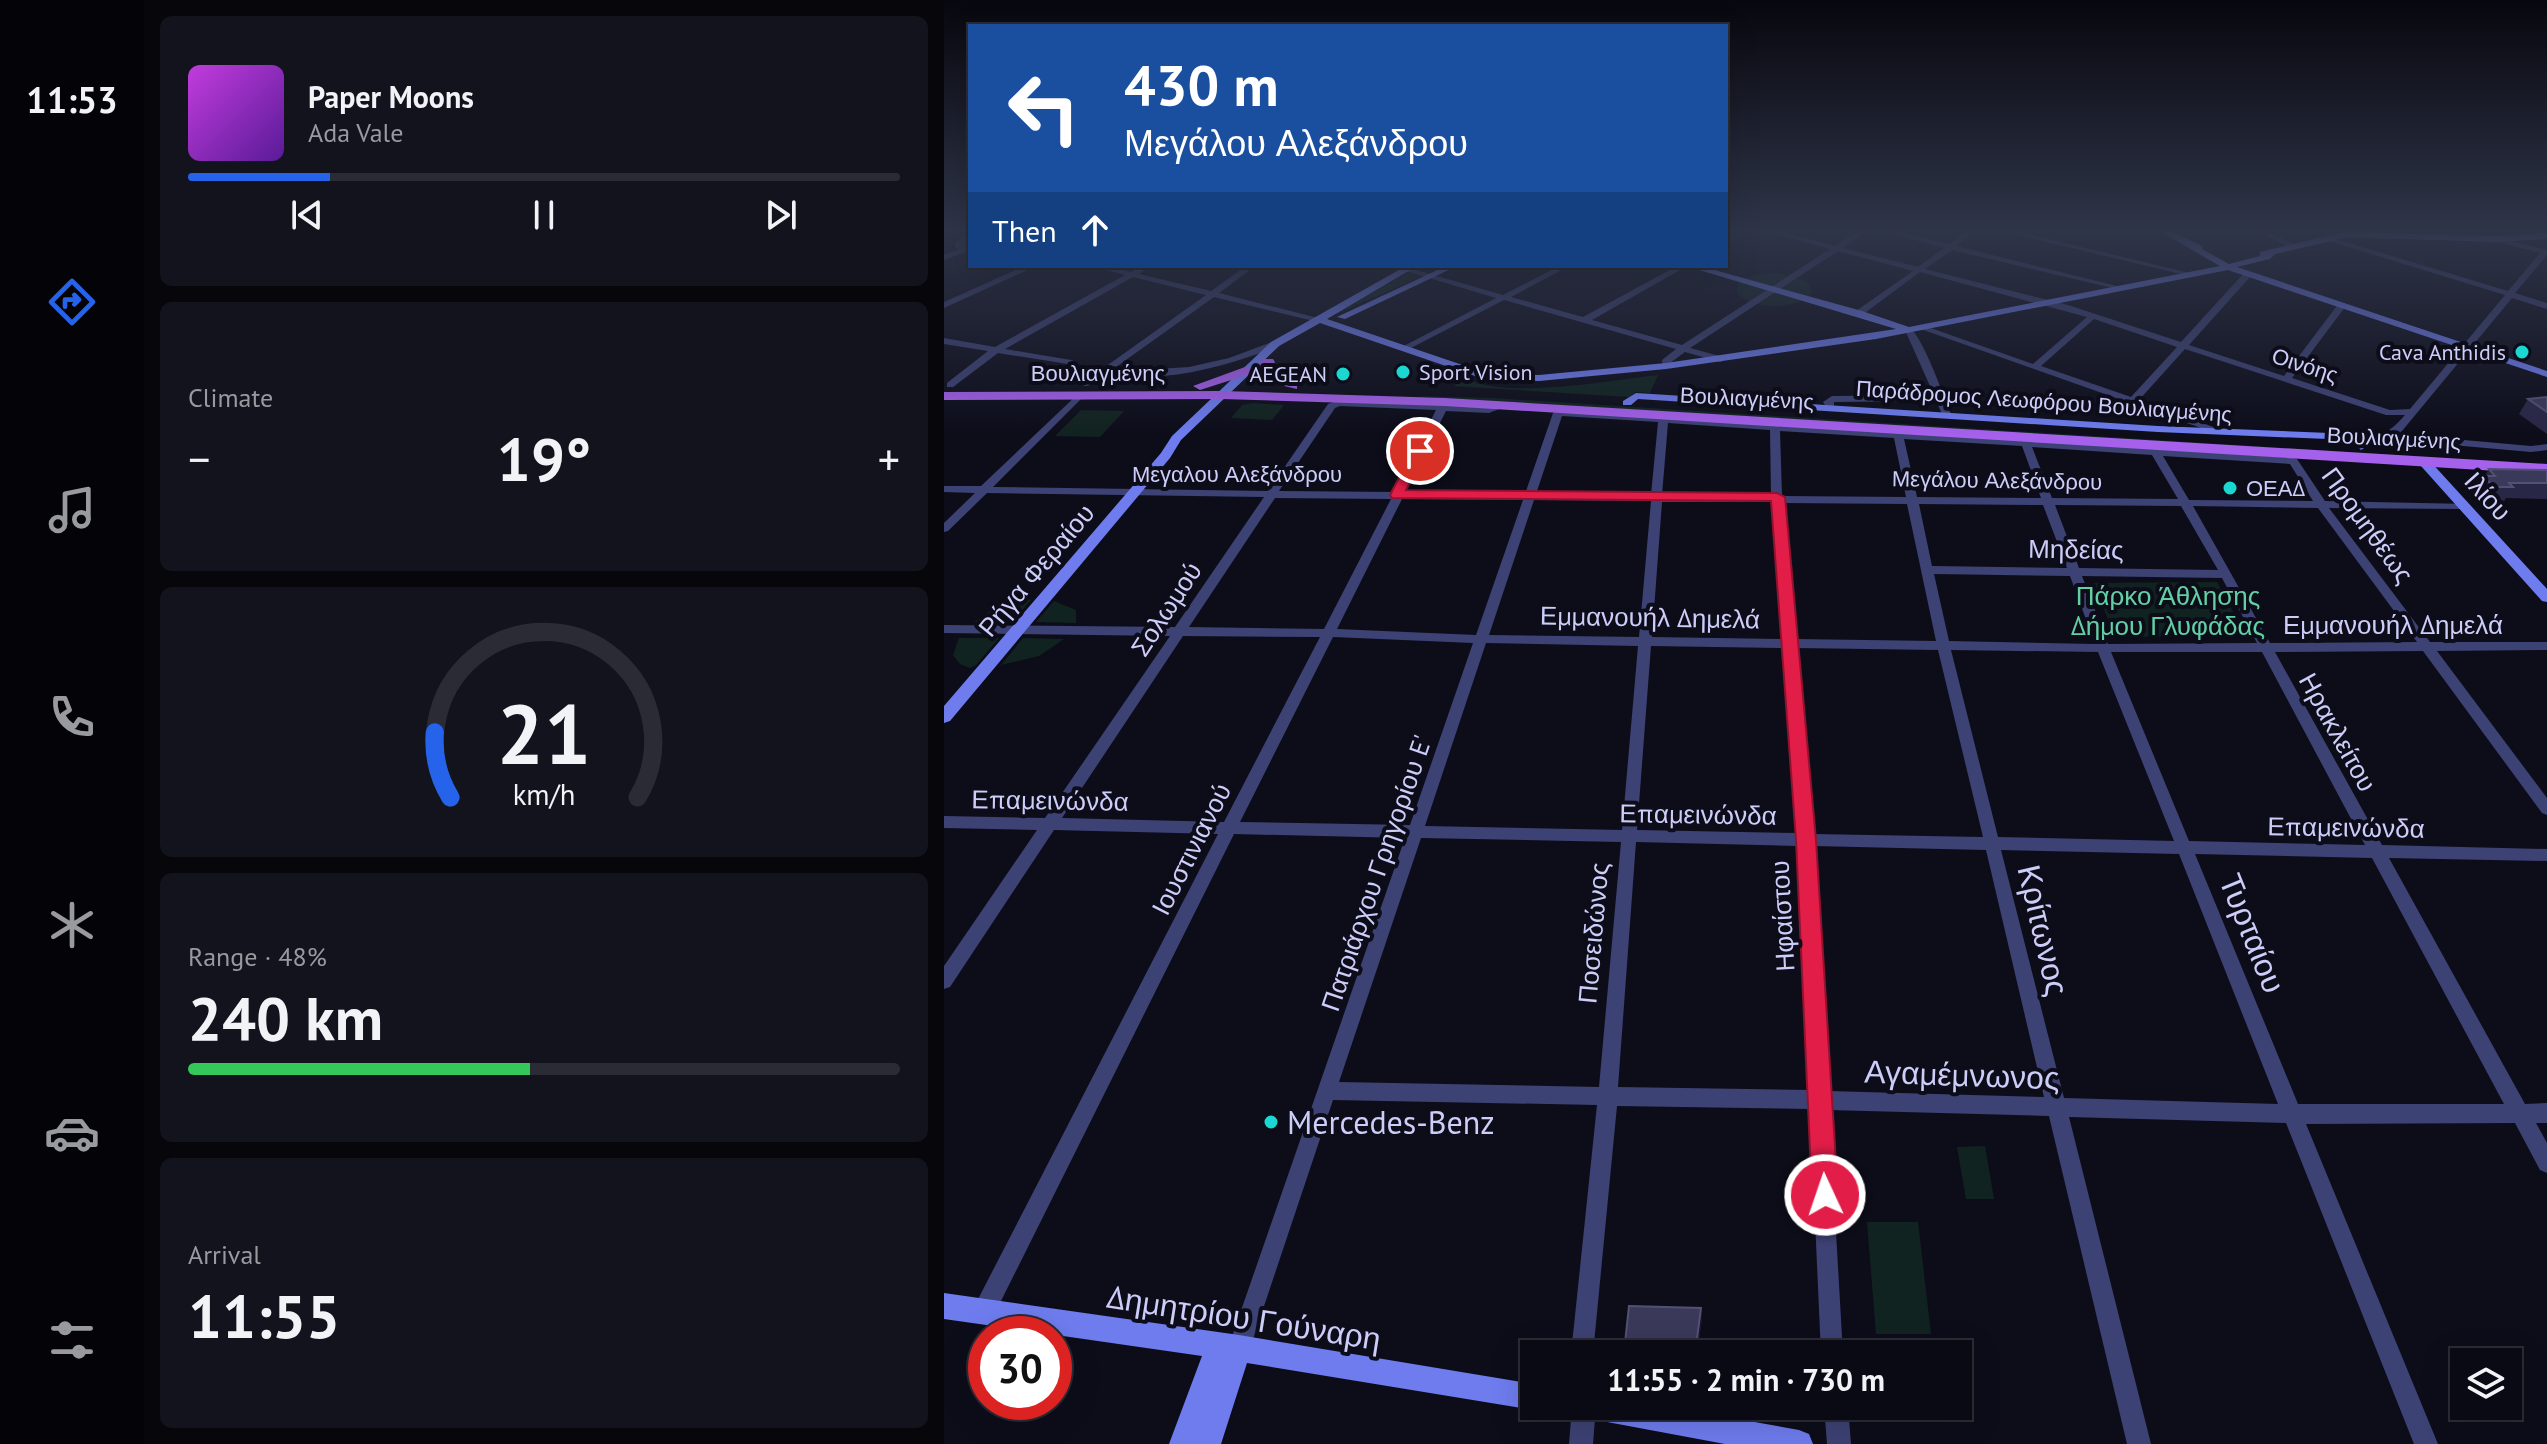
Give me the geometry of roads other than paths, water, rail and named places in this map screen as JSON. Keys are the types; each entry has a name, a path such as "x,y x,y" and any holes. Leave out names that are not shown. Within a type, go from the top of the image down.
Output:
{"main road":[{"path":"1268,362 1263,369 1267,378 1292,386"},
{"path":"1200,386 1238,383"},
{"name":"Βουλιαγμένης","path":"1083,390 1238,383 1627,403 2425,463 2543,456"},
{"name":"Βουλιαγμένης","path":"948,385 1083,390 1238,383 1346,398 1501,405 1820,428 1902,424 2357,442 2543,456"},
{"path":"1346,398 1366,404"}],"street":[{"path":"948,385 993,352 1087,299"},
{"path":"944,529 1099,375 1204,299"},
{"path":"1238,299 1323,321 1488,377 1510,379 1720,359 1922,328 2064,299"},
{"path":"1238,383 1298,338 1359,299"},
{"path":"1099,375 1162,374 1235,360 1374,299"},
{"path":"1402,349 1497,299"},
{"path":"1515,299 1720,359"},
{"path":"1585,320 1622,299"},
{"path":"1666,366 1665,362 1684,348 1760,299"},
{"path":"1809,299 1909,330 1947,416"},
{"path":"1859,313 1878,299"},
{"name":"Οινόης","path":"2034,299 2389,413 2412,412"},
{"path":"2133,401 2226,299"},
{"path":"2324,299 2547,374"},
{"path":"2357,442 2387,437 2396,432 2507,299"},
{"path":"2525,299 2547,306"},
{"path":"2286,380 2342,305"},
{"path":"2035,367 2092,317"},
{"path":"1922,328 2222,432"},
{"path":"944,341 993,352 1071,363"},
{"path":"1238,383 1275,344"},
{"path":"1235,360 1246,362 1238,383"},
{"name":"Ρήγα Φεραίου","path":"944,717 1131,493 1166,455 1190,439 1238,383"},
{"name":"Παράδρομος Λεωφόρου Βουλιαγμένης","path":"1627,403 1636,396 1831,408 1902,424 1947,416 2357,442"},
{"path":"1831,408 1828,402 1832,399 1940,398"},
{"name":"Σολωμού","path":"944,981 1331,406 1339,403 1489,410 1501,405"},
{"name":"Ιουστινιανού","path":"983,1313 1443,407"},
{"path":"2156,409 2158,429"},
{"name":"Πατριάρχου Γρηγορίου E'","path":"1229,1347 1328,1091 1558,413 1663,420"},
{"path":"1663,420 1820,428"},
{"name":"Ποσειδώνος","path":"1583,1340 1608,1096 1663,420"},
{"path":"1902,424 2026,444 2156,452"},
{"name":"Κρίτωνος","path":"1902,424 1912,498 1943,644 2139,1444"},
{"name":"Ηφαίστου","path":"1775,428 1777,497 1806,840 1831,1340"},
{"path":"2396,432 2418,439 2543,456"},
{"name":"Τυρταίου","path":"2026,444 2103,648 2187,848 2426,1444"},
{"name":"Προμηθέως","path":"2156,452 2293,461 2321,504 2547,809"},
{"name":"Ηρακλείτου","path":"2156,452 2226,574 2547,1163"},
{"name":"Ιλίου","path":"2425,463 2547,598"},
{"name":"Μεγαλου Αλεξάνδρου","path":"944,489 1530,496"},
{"name":"Μεγάλου Αλεξάνδρου","path":"1530,496 2464,506"},
{"name":"Μηδείας","path":"1926,570 2226,574"},
{"name":"Εμμανουήλ Δημελά","path":"944,629 1181,630 1482,639 2103,648 2547,646"},
{"name":"Επαμεινώνδα","path":"944,822 2547,855"},
{"name":"Αγαμέμνωνος","path":"1328,1091 1821,1100 2294,1114 2547,1113"},
{"name":"Δημητρίου Γούναρη","path":"944,1306 1229,1347 1520,1395"},
{"path":"1183,1444 1229,1347"},
{"path":"1207,1444 1229,1347"},
{"path":"1581,1444 1583,1420"},
{"path":"1668,1420 1799,1444"},
{"path":"1837,1420 1839,1444"}],"place":[{"name":"Cava Anthidis","path":"2522,352"},
{"name":"Sport Vision","path":"1403,372"},
{"name":"AEGEAN","path":"1343,374"},
{"name":"ΟΕΑΔ","path":"2230,488"},
{"name":"Mercedes-Benz","path":"1271,1122"}],"park label":[{"name":"Πάρκο Άθλησης Δήμου Γλυφάδας","path":"2168,610"}]}
